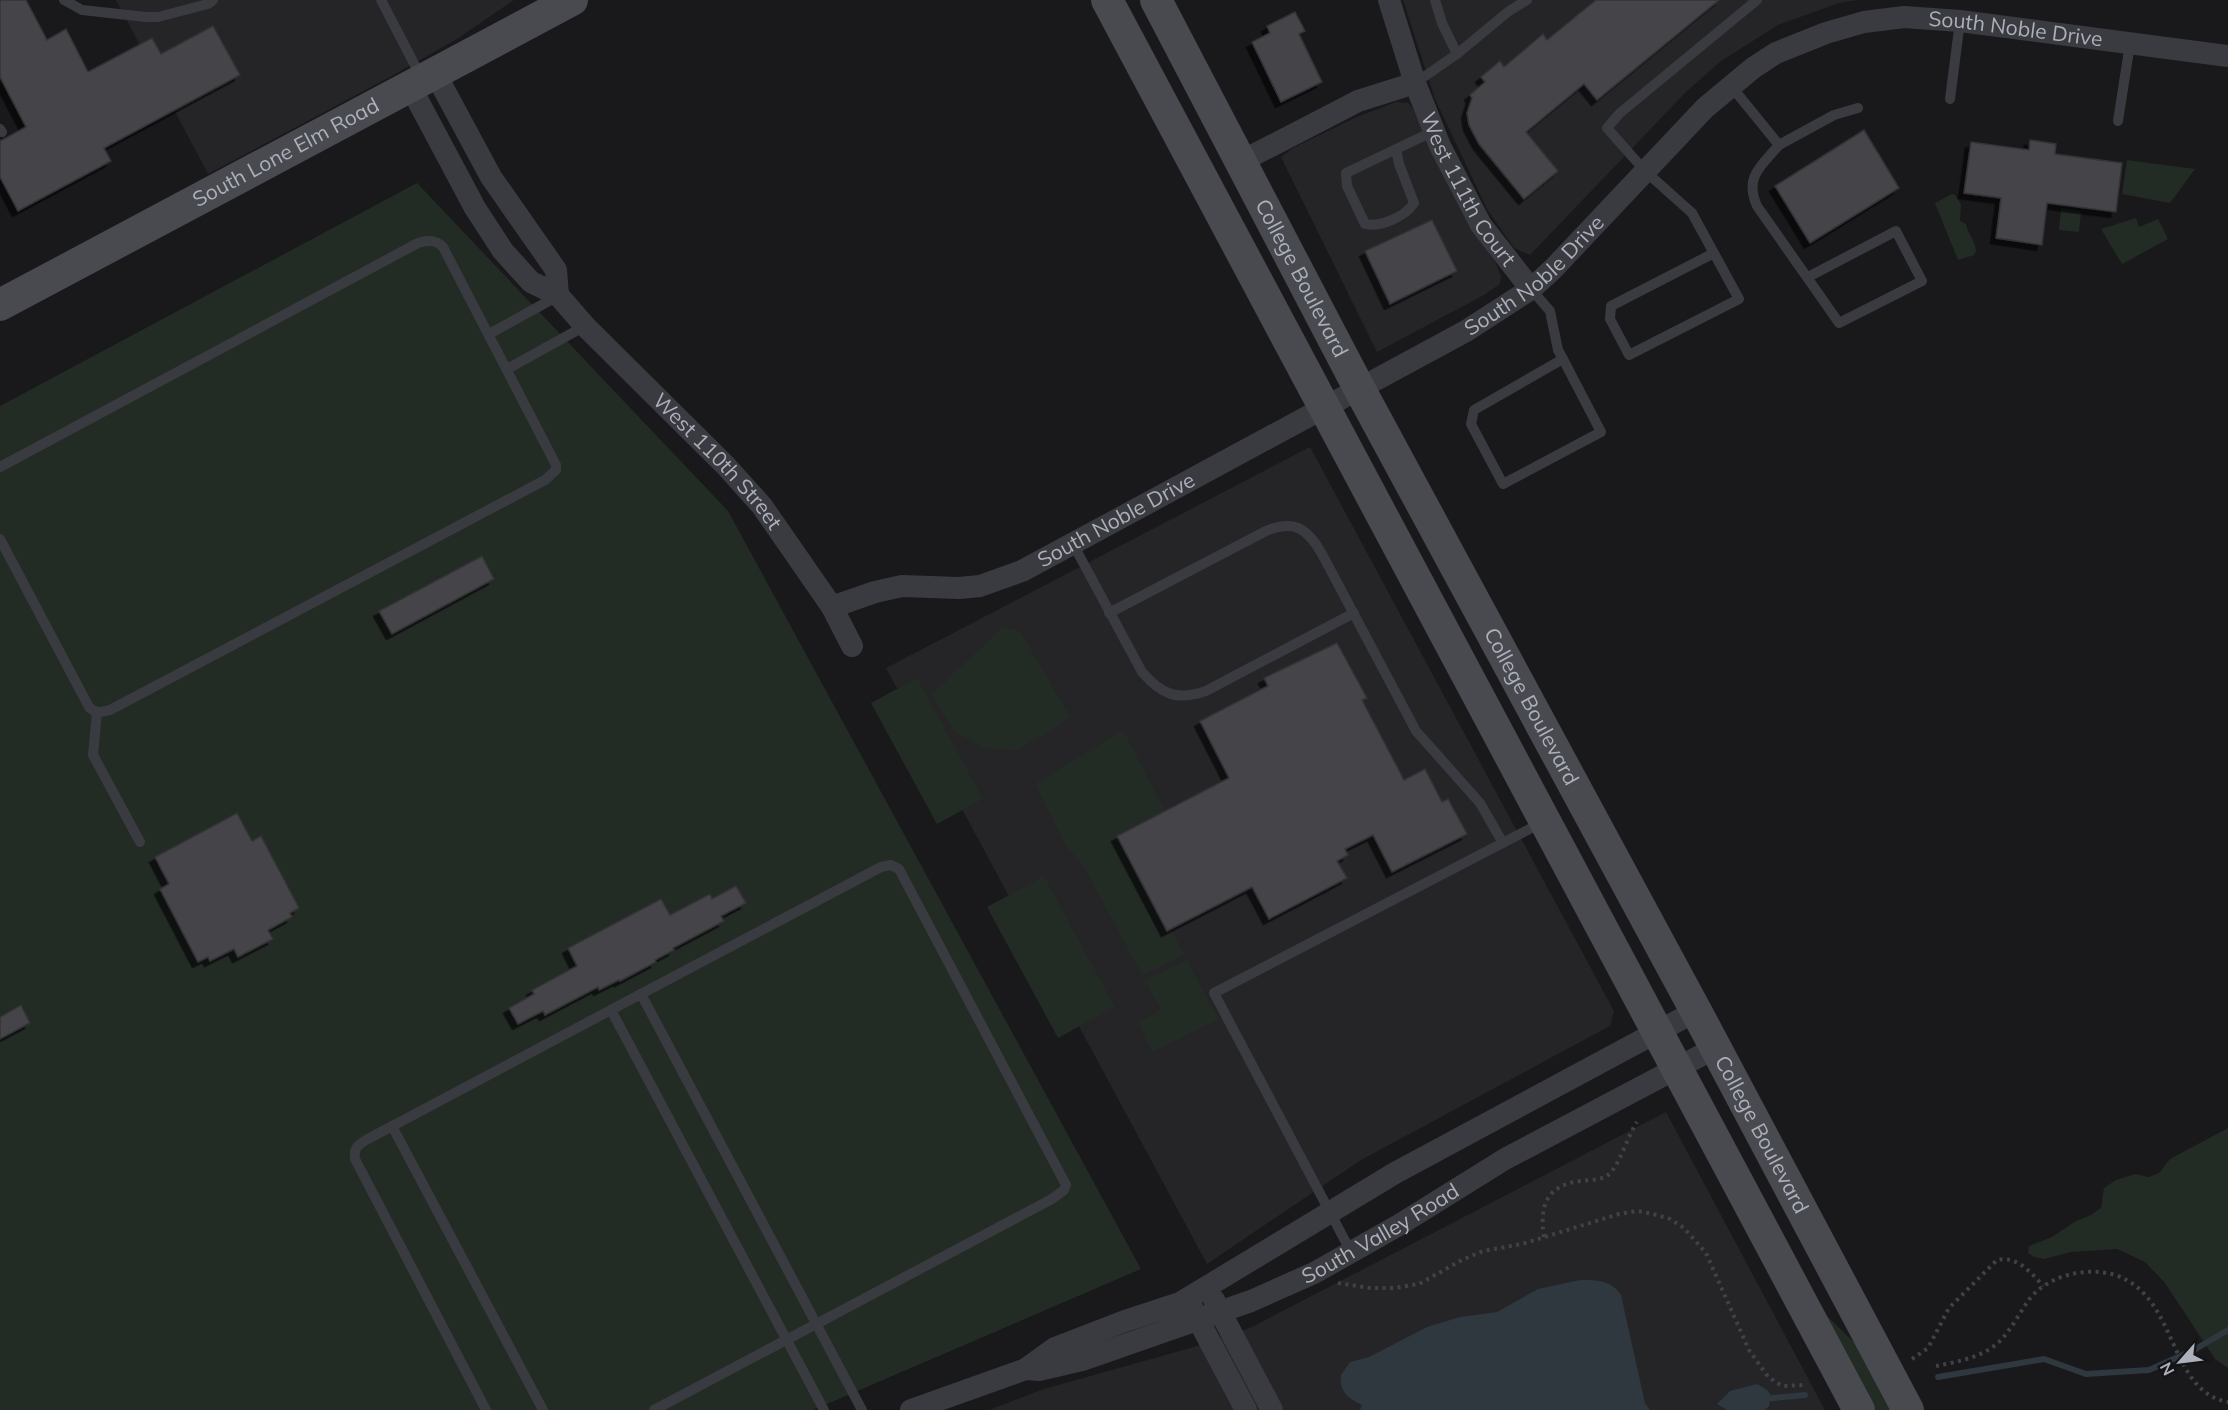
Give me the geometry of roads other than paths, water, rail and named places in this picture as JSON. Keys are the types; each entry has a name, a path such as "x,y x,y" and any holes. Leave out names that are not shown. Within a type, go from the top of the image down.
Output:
{"main road":[{"name":"South Lone Elm Road","path":"0,305 572,0"},
{"name":"College Boulevard","path":"1107,0 1326,406 1859,1410"},
{"name":"College Boulevard","path":"1156,0 1359,388 1696,1011 1908,1410"}],"street":[{"name":"West 111th Court","path":"1389,0 1415,83 1434,131 1481,225 1531,289"},
{"name":"South Noble Drive","path":"832,607 875,592 902,586 959,588 980,586 1022,571 1466,331 1531,289 1553,269 1705,108 1731,86 1776,53 1826,33 1864,22 1961,10 2130,44 2228,56"},
{"path":"423,80 556,270 558,296"},
{"name":"West 110th Street","path":"423,80 475,208 503,251 531,282 558,296 585,327 726,466 786,540 832,607 852,645"},
{"path":"1242,161 1358,101 1415,83"},
{"name":"South Valley Road","path":"911,1410 1026,1369 1055,1348 1188,1299 1395,1173 1696,1011"},
{"name":"South Valley Road","path":"1026,1369 1039,1370 1082,1360 1272,1292 1314,1273 1399,1225 1505,1159 1715,1048"},
{"path":"1208,1287 1272,1410"},
{"path":"1188,1299 1246,1410"}],"lane":[{"path":"64,0 82,10 158,17 213,0"},
{"path":"381,0 423,80"},
{"path":"1435,0 1442,23 1457,54"},
{"path":"1415,83 1457,54 1509,11 1527,0"},
{"path":"1714,253 1611,306 1610,319 1629,355 1739,299 1714,253 1692,213 1645,171 1607,128 1620,113 1757,0"},
{"path":"1950,99 1961,10"},
{"path":"2118,121 2130,44"},
{"path":"1731,86 1779,145"},
{"path":"1808,277 1896,231 1922,281 1839,323 1771,226 1752,194 1752,178 1779,145 1824,120 1858,108"},
{"path":"1396,149 1398,164 1414,203 1411,208 1382,223 1365,224 1347,186 1346,173 1396,149 1434,131"},
{"path":"0,466 423,241 436,242 443,247 555,460 556,470 545,480 111,710 97,712 89,706 0,538"},
{"path":"1531,289 1550,311 1558,350 1563,359 1601,432 1503,484 1471,424 1474,410 1563,359"},
{"path":"489,334 558,296"},
{"path":"507,369 585,327"},
{"path":"1109,613 1266,531 1286,525 1306,531 1314,540 1416,731 1480,803 1503,843"},
{"path":"1073,544 1142,672 1153,684 1167,693 1181,696 1206,691 1354,613"},
{"path":"97,712 93,754 140,842"},
{"path":"1351,1252 1214,993 1546,821"},
{"path":"486,1410 355,1159 354,1153 358,1145 881,867 891,865 899,869 1066,1185 1064,1190 1052,1199 654,1410"},
{"path":"641,994 862,1410"},
{"path":"611,1010 824,1410"},
{"path":"392,1126 543,1410"}],"waterway":[{"path":"1938,1377 2044,1359 2086,1374 2149,1370 2194,1350 2228,1330"},
{"path":"1763,1399 1805,1395"}]}
